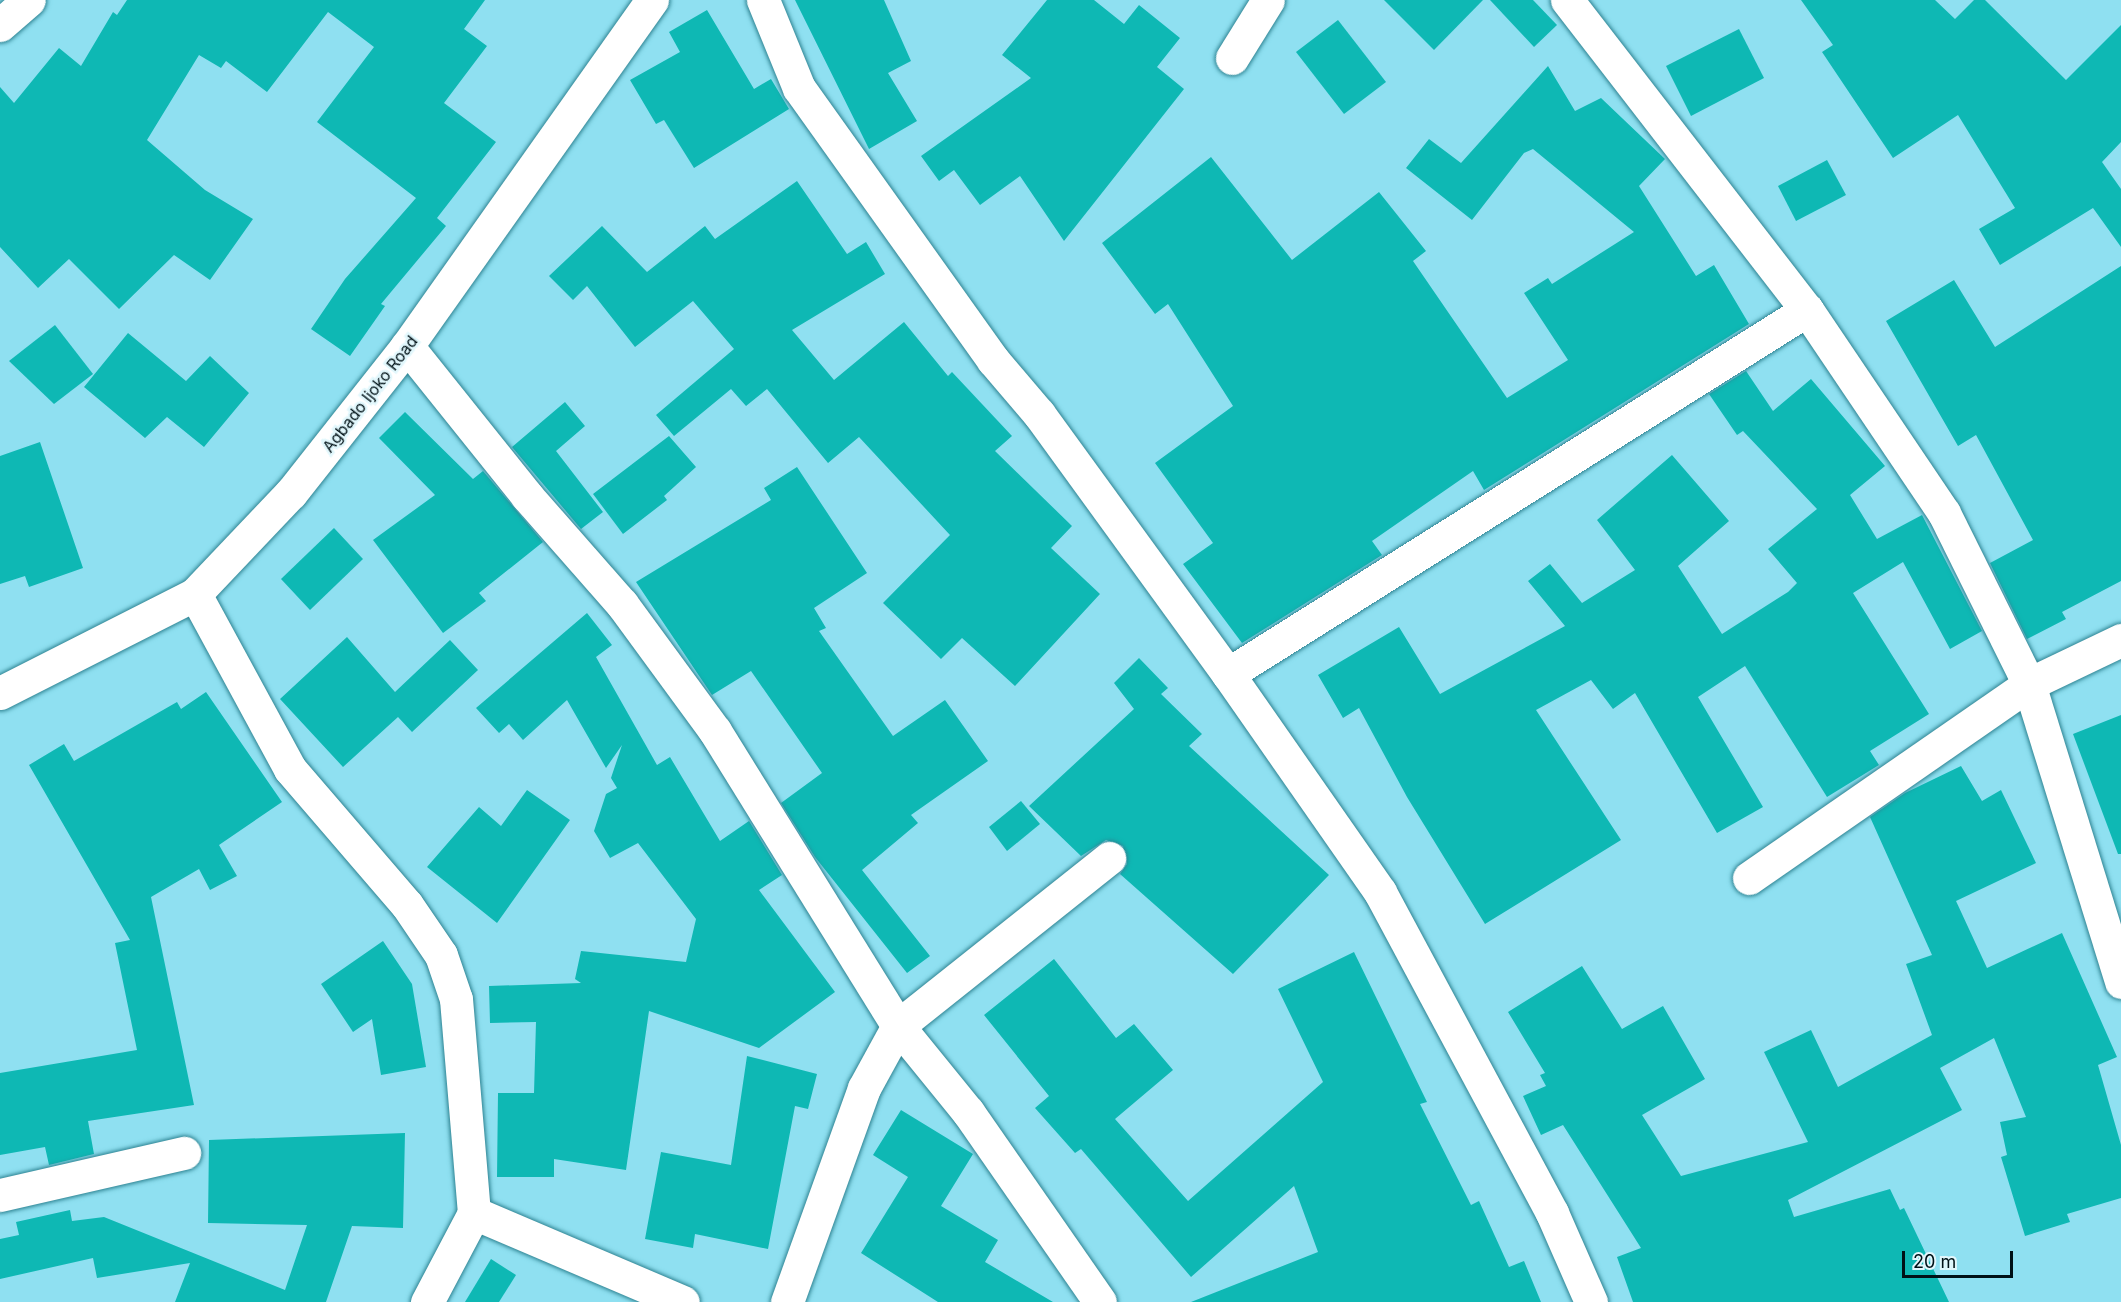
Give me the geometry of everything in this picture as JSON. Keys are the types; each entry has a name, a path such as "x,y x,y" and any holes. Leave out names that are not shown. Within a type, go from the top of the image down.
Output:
{"street":[{"path":"0,25 29,0"},
{"name":"Agbado Ijoko Road","path":"0,693 195,594 291,493 407,346 652,0"},
{"path":"763,0 799,88 993,360 1038,414 1228,674 1380,892 1552,1213 1591,1302"},
{"path":"1232,58 1268,0"},
{"path":"1567,0 1807,310 1944,513 2030,684 2121,982"},
{"path":"1228,674 1807,310"},
{"path":"407,346 527,496 622,604 708,722 898,1026 968,1112 1100,1302"},
{"path":"195,594 290,769 407,904 441,955 456,999 474,1213 428,1302"},
{"path":"1749,878 2030,684 2121,640"},
{"path":"787,1302 864,1088 898,1026 1109,858"},
{"path":"0,1196 184,1153"},
{"path":"474,1213 683,1302"}],"building":[{"path":"127,0 485,0 464,29 487,46 444,103 496,142 437,218 446,226 381,304 385,306 350,356 311,329 345,279 416,198 317,122 374,47 328,12 267,92 226,61 221,68 199,55 147,140 205,190 253,219 210,280 174,255 119,309 69,259 38,288 0,247 0,87 14,103 59,48 81,66 113,12 117,15"},
{"path":"795,0 884,0 911,61 888,73 917,121 869,149"},
{"path":"1047,0 1094,0 1124,24 1139,5 1180,38 1157,67 1184,89 1064,241 1020,176 980,205 954,170 939,181 921,156 1031,78 1002,55"},
{"path":"1384,0 1483,0 1434,50"},
{"path":"1490,0 1533,0 1557,25 1534,47"},
{"path":"1801,0 1935,0 1955,19 1974,0 1985,0 2066,80 2121,25 2121,142 2102,162 2121,189 2121,247 2093,208 2000,265 1979,229 2015,208 1958,115 1893,158 1822,52 1833,45"},
{"path":"707,10 754,89 771,79 789,109 694,168 664,120 656,124 630,80 680,52 669,32"},
{"path":"1338,20 1386,82 1344,114 1296,52"},
{"path":"1739,29 1764,78 1691,116 1666,66"},
{"path":"1548,66 1575,111 1601,98 1665,159 1639,186 1696,276 1714,265 1749,324 1484,490 1473,471 1372,541 1382,555 1242,643 1183,564 1213,543 1155,463 1233,406 1168,304 1155,314 1102,243 1211,157 1292,260 1379,192 1426,251 1413,261 1507,398 1568,360 1524,293 1548,278 1552,284 1634,232 1533,149 1524,153 1472,220 1406,168 1429,139 1461,163"},
{"path":"1827,160 1846,195 1796,221 1778,186"},
{"path":"797,181 847,254 866,242 885,274 792,330 834,380 904,322 948,376 952,372 1012,436 995,451 1072,526 1051,548 1100,594 1015,686 962,638 941,659 883,603 950,535 859,437 828,463 767,389 746,406 731,389 674,436 656,415 734,349 693,301 635,347 587,286 573,300 549,276 602,226 647,272 705,226 715,239"},
{"path":"2121,266 2121,581 2062,612 2066,619 2027,639 1990,563 2033,540 1976,435 1958,446 1886,321 1954,280 1995,347"},
{"path":"55,325 93,374 54,404 9,361"},
{"path":"128,333 186,381 210,356 249,393 204,447 167,417 145,438 84,387"},
{"path":"1746,371 1773,411 1811,379 1885,466 1850,495 1877,539 1922,515 1982,631 1950,649 1903,562 1853,593 1929,714 1870,751 1879,765 1827,797 1745,666 1698,697 1763,807 1717,833 1635,693 1613,709 1591,680 1536,710 1621,840 1485,924 1407,797 1359,708 1343,718 1318,675 1399,627 1440,694 1565,626 1528,581 1550,564 1582,603 1635,570 1597,520 1672,455 1729,521 1678,566 1722,634 1788,592 1797,583 1768,549 1817,509 1743,431 1737,435 1709,394"},
{"path":"565,402 585,426 556,451 603,512 581,529 512,447"},
{"path":"405,412 473,479 483,471 543,542 479,593 486,601 443,633 373,540 435,495 379,438"},
{"path":"669,436 696,467 664,496 667,500 623,534 593,494"},
{"path":"40,442 83,568 29,587 25,576 0,584 0,456"},
{"path":"797,467 867,573 814,608 826,628 819,631 893,736 945,700 988,761 911,815 918,823 862,870 930,956 907,973 815,857 781,803 822,773 751,671 712,695 636,582 771,500 764,488"},
{"path":"334,528 363,559 310,610 281,579"},
{"path":"587,613 612,645 596,657 657,765 670,757 720,841 749,821 782,875 759,890 835,992 759,1048 649,1011 626,1170 554,1159 554,1177 497,1177 498,1093 534,1093 536,1022 490,1023 489,986 581,983 575,979 581,951 686,962 696,919 638,843 610,858 594,831 606,794 617,788 611,778 622,745 606,768 567,700 523,740 509,724 499,733 476,708"},
{"path":"347,637 395,692 450,640 478,670 412,732 398,717 343,767 280,699"},
{"path":"1139,658 1168,688 1161,694 1202,734 1189,746 1329,875 1233,974 1120,874 1127,864 1123,846 1106,840 1081,856 1029,806 1134,709 1114,683"},
{"path":"206,692 282,802 219,845 237,876 210,890 199,869 151,897 194,1105 88,1121 94,1154 49,1165 45,1147 0,1155 0,1073 137,1050 115,943 130,940 29,765 64,744 74,761 177,702 181,709"},
{"path":"2121,715 2121,854 2118,854 2073,734"},
{"path":"1961,766 1982,801 2001,790 2036,863 1956,901 1987,968 2062,933 2117,1057 2098,1065 2121,1145 2121,1198 2067,1214 2070,1222 2025,1236 2001,1157 2007,1155 2000,1122 2026,1117 1994,1038 1940,1068 1962,1110 1788,1200 1794,1217 1890,1189 1900,1210 1904,1208 1949,1302 1633,1302 1617,1257 1641,1248 1563,1125 1541,1135 1523,1096 1546,1086 1540,1075 1545,1073 1508,1012 1582,966 1622,1029 1663,1006 1705,1079 1642,1115 1681,1176 1808,1142 1764,1052 1811,1030 1838,1087 1932,1035 1906,964 1932,955 1870,817 1905,793"},
{"path":"527,790 570,820 497,923 427,867 479,807 501,826"},
{"path":"1021,801 1040,824 1007,851 989,827"},
{"path":"383,941 412,984 426,1067 381,1075 372,1019 353,1032 321,984"},
{"path":"1354,952 1427,1102 1420,1104 1471,1205 1479,1201 1509,1267 1524,1261 1541,1302 1191,1302 1318,1252 1294,1186 1191,1277 1081,1149 1075,1153 1035,1108 1049,1096 984,1015 1054,959 1116,1038 1134,1024 1173,1070 1115,1119 1188,1201 1323,1082 1278,989"},
{"path":"747,1056 817,1074 808,1109 795,1106 768,1249 695,1234 693,1248 645,1239 661,1152 731,1165"},
{"path":"901,1110 973,1154 941,1206 998,1240 985,1262 1053,1302 938,1302 861,1253 908,1177 873,1155"},
{"path":"405,1133 403,1228 352,1226 326,1302 175,1302 190,1263 97,1278 93,1258 0,1279 0,1239 19,1235 16,1222 70,1210 72,1221 104,1217 285,1290 307,1225 208,1223 209,1140"},
{"path":"491,1259 516,1275 499,1302 465,1302"}]}
